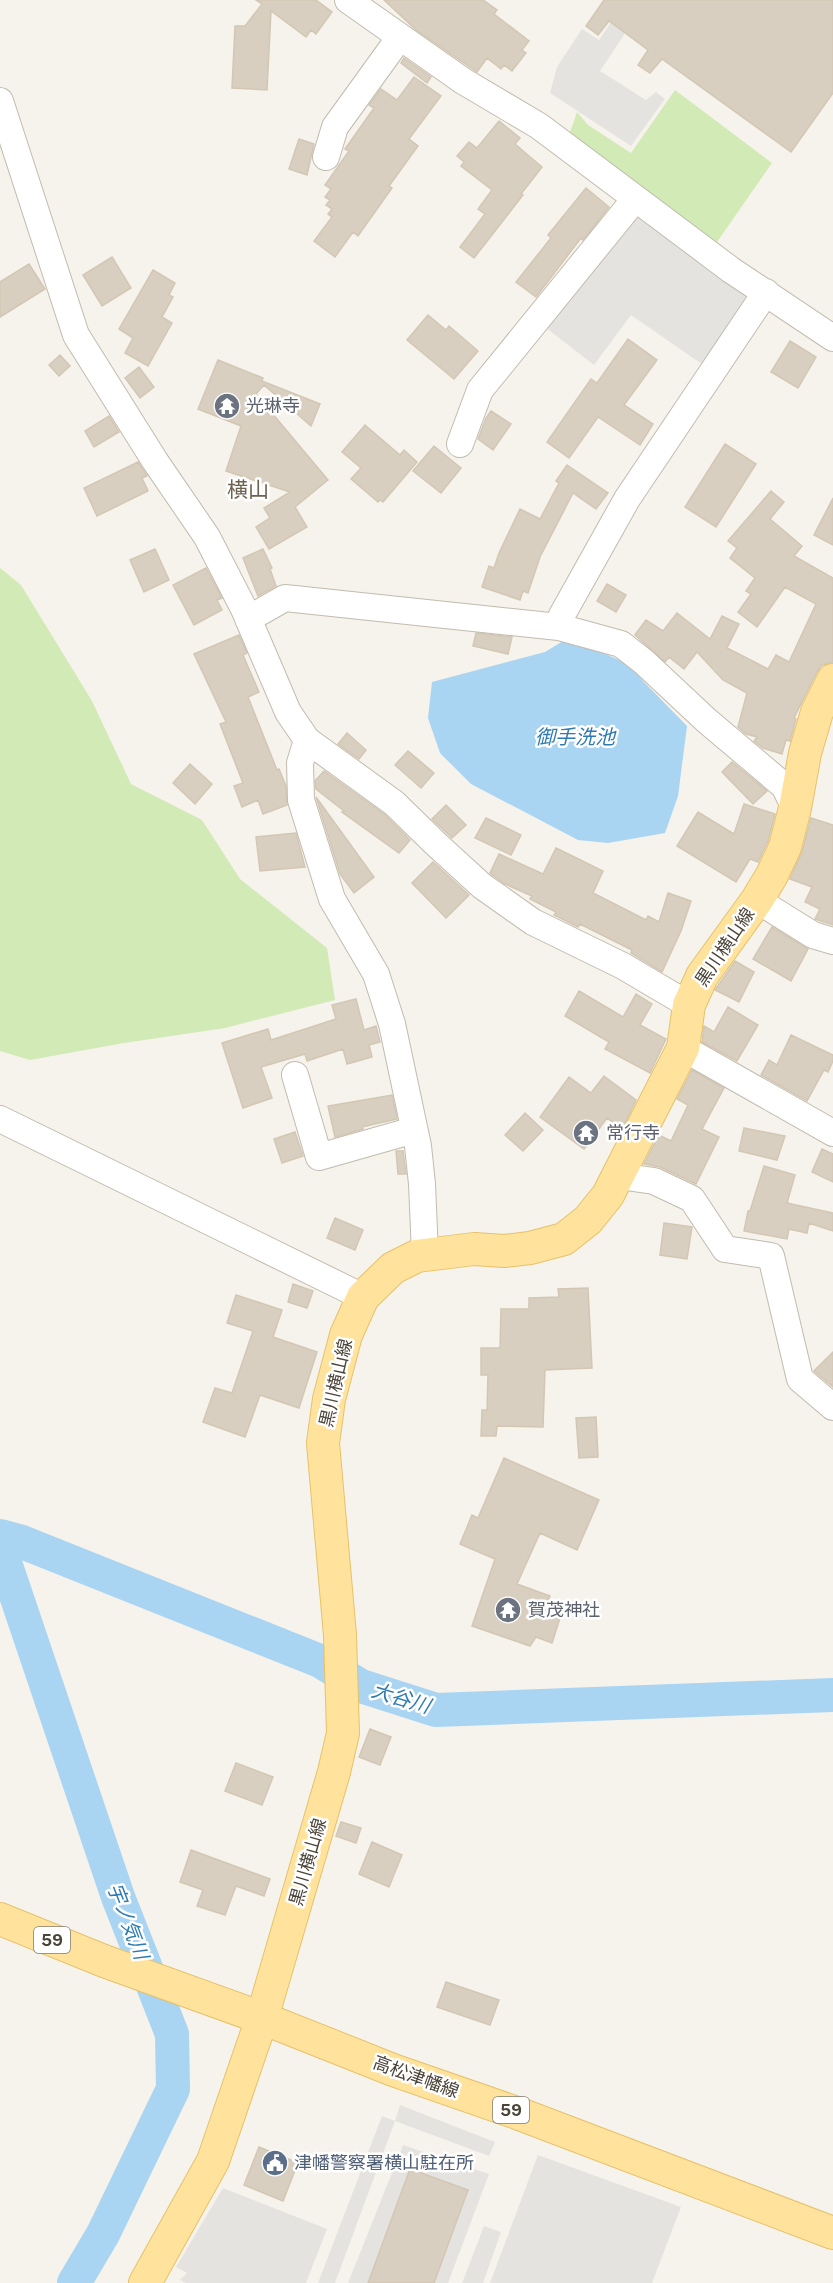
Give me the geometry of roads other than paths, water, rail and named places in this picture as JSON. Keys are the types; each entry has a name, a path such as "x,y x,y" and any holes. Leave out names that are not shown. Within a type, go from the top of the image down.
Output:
{"main road":[{"name":"黒川横山線","path":"146,2283 213,2161 262,2018 334,1772 343,1733 340,1647 323,1443 329,1399 346,1335 363,1297 393,1268 425,1254 474,1249 504,1251 530,1248 564,1239 588,1220 609,1195 683,1048 689,1005 702,976 757,900 785,847 805,753 817,712 833,681"},
{"name":"高松津幡線","path":"0,1919 104,1961 262,2018 393,2070 517,2113 833,2233"}],"street":[{"path":"356,2 400,37 463,81 539,126 731,270 833,338"},
{"path":"326,157 335,127 400,37"},
{"path":"1,107 76,335 155,461 207,537 248,619 288,712 307,740 394,802 482,886 533,921 623,966 689,1005"},
{"path":"460,444 480,390 635,199"},
{"path":"559,627 562,615 627,499 766,292"},
{"path":"248,619 285,598 559,627 621,644 784,786 795,808"},
{"path":"307,740 300,763 301,800 332,899 375,974 392,1024 414,1130 422,1184 425,1254"},
{"path":"757,900 813,935 833,941"},
{"path":"683,1048 833,1133"},
{"path":"295,1075 319,1157 414,1130"},
{"path":"0,1119 363,1297"},
{"path":"619,1176 654,1181 692,1199 725,1249 771,1257 800,1379 833,1407"}],"water":[{"name":"御手洗池","path":"568,638 631,665 642,680 687,726 678,796 665,833 608,843 578,840 471,784 440,753 428,718 432,682 545,652"}],"waterway":[{"name":"大谷川","path":"0,1536 22,1542 320,1661 361,1686 436,1710 833,1695"},
{"name":"宇ノ気川","path":"0,1548 118,1897 172,2034 173,2089 103,2234 74,2283"}],"place":[{"name":"光琳寺","path":"227,406"},
{"name":"常行寺","path":"586,1133"},
{"name":"賀茂神社","path":"508,1610"},
{"name":"津幡警察署横山駐在所","path":"275,2163"}],"district":[{"name":"横山","path":"248,490"}]}
